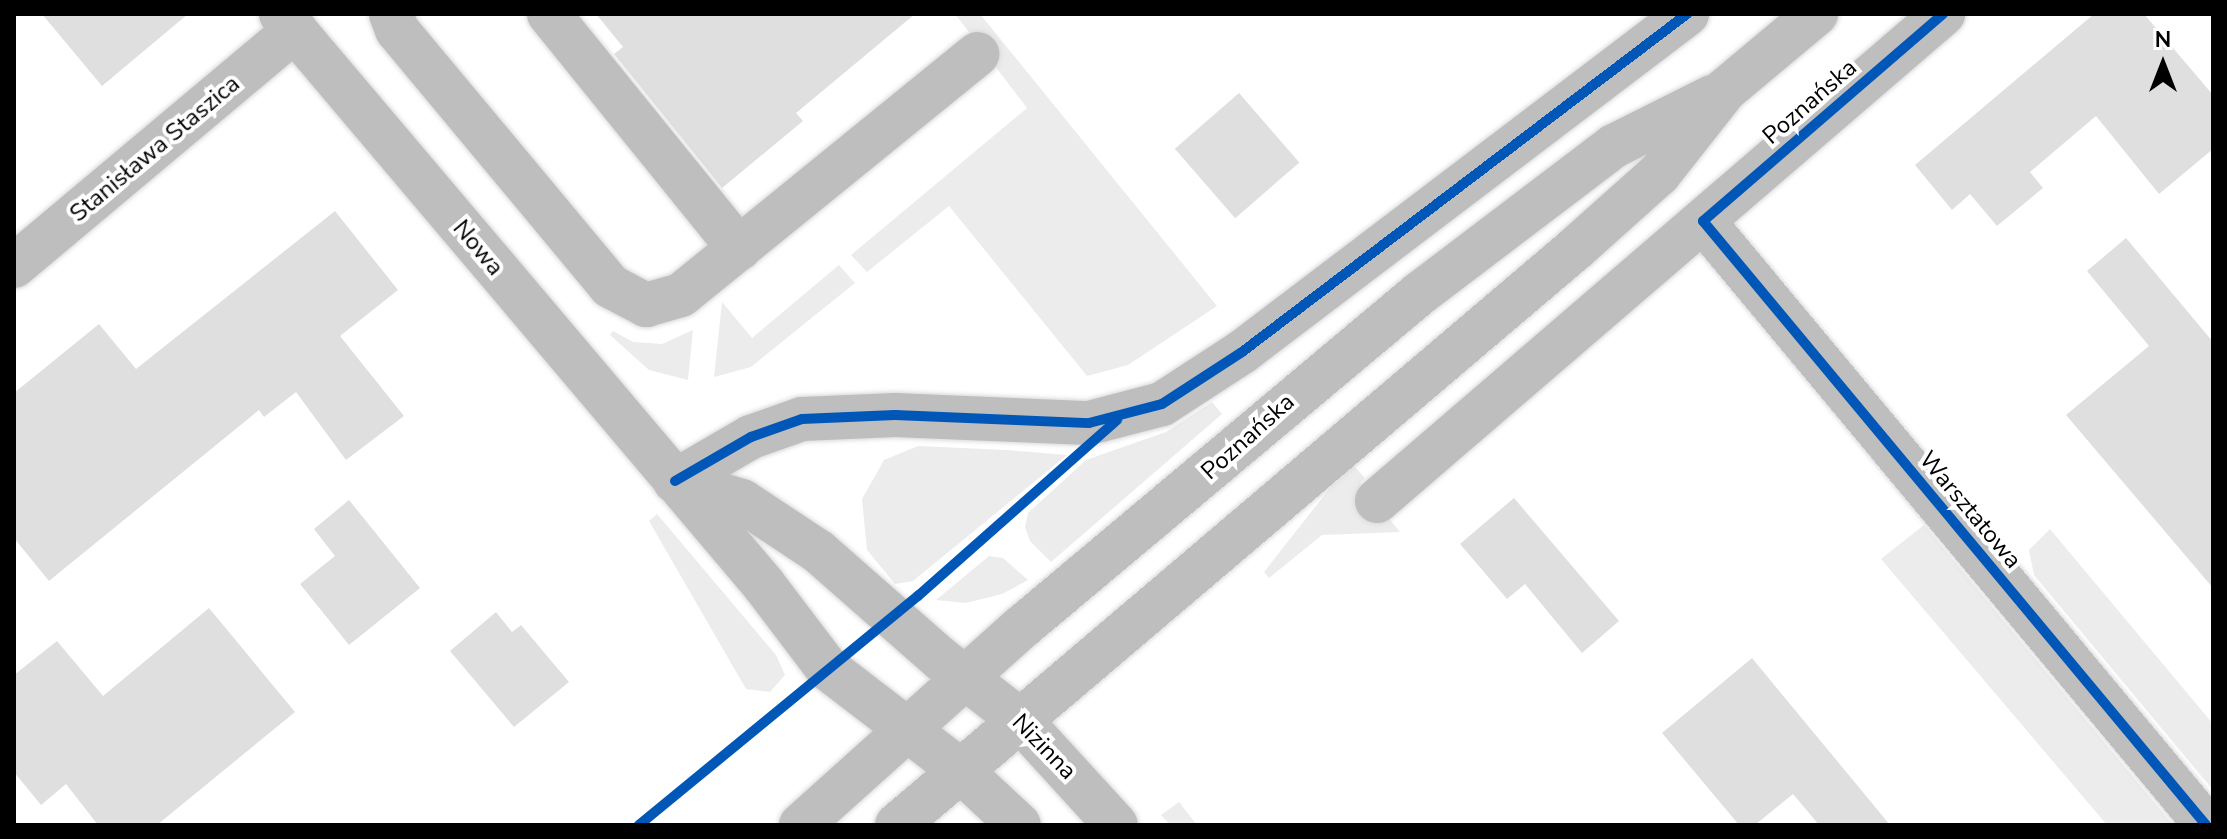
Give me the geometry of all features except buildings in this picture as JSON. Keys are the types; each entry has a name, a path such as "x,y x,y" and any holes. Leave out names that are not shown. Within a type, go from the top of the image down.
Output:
{"street":[{"path":"391,14 397,30 625,297 646,305 666,303 739,249 978,54"},
{"path":"549,14 739,249"},
{"path":"675,481 751,437 802,419 895,415 1089,423 1162,404 1280,323 1687,14"},
{"name":"Poznańska","path":"897,825 1659,174 1725,90 1816,14"},
{"name":"Poznańska","path":"1377,501 1943,14"},
{"name":"Nowa","path":"288,22 675,481 827,668 903,729"},
{"name":"Stanisława Staszica","path":"14,266 288,22"},
{"name":"Poznańska","path":"801,825 903,729 1460,261 1614,146 1725,90"},
{"name":"Warsztatowa","path":"1703,221 2206,825"},
{"path":"675,481 742,501 773,518 858,584 964,677"},
{"name":"Nizinna","path":"964,677 1020,720 1116,825"},
{"path":"903,729 961,771 1019,825"}],"shaded area":[{"path":"955,14 980,14 1217,306 1128,365 1087,376 949,206 867,272 851,255 1027,108"},
{"path":"839,265 855,283 751,367 714,377 722,302 752,338"},
{"path":"693,330 688,380 649,370 610,335 613,331 633,342 662,344"},
{"path":"1212,402 1222,414 1051,562 1030,541 1025,527 1028,513 1086,460 1166,432"},
{"path":"918,446 1067,455 913,581 895,584 867,550 862,499 884,460"},
{"path":"1354,466 1365,478 1360,483 1400,532 1322,535 1269,578 1264,572 1330,488"},
{"path":"657,514 776,655 785,675 770,692 746,689 649,521"},
{"path":"1924,525 2173,825 2107,825 1881,559"},
{"path":"2050,529 2213,724 2213,790 2034,575 2029,550"},
{"path":"989,556 1003,558 1028,580 1002,594 966,603 936,600"},
{"path":"1179,802 1197,825 1170,825 1161,815"}],"cycle path":[{"path":"675,481 751,437 802,419 895,415 1089,423 1162,404 1242,352 1687,14"},
{"path":"1943,14 1703,221 2206,825"},
{"path":"639,825 918,596 1117,420"}]}
